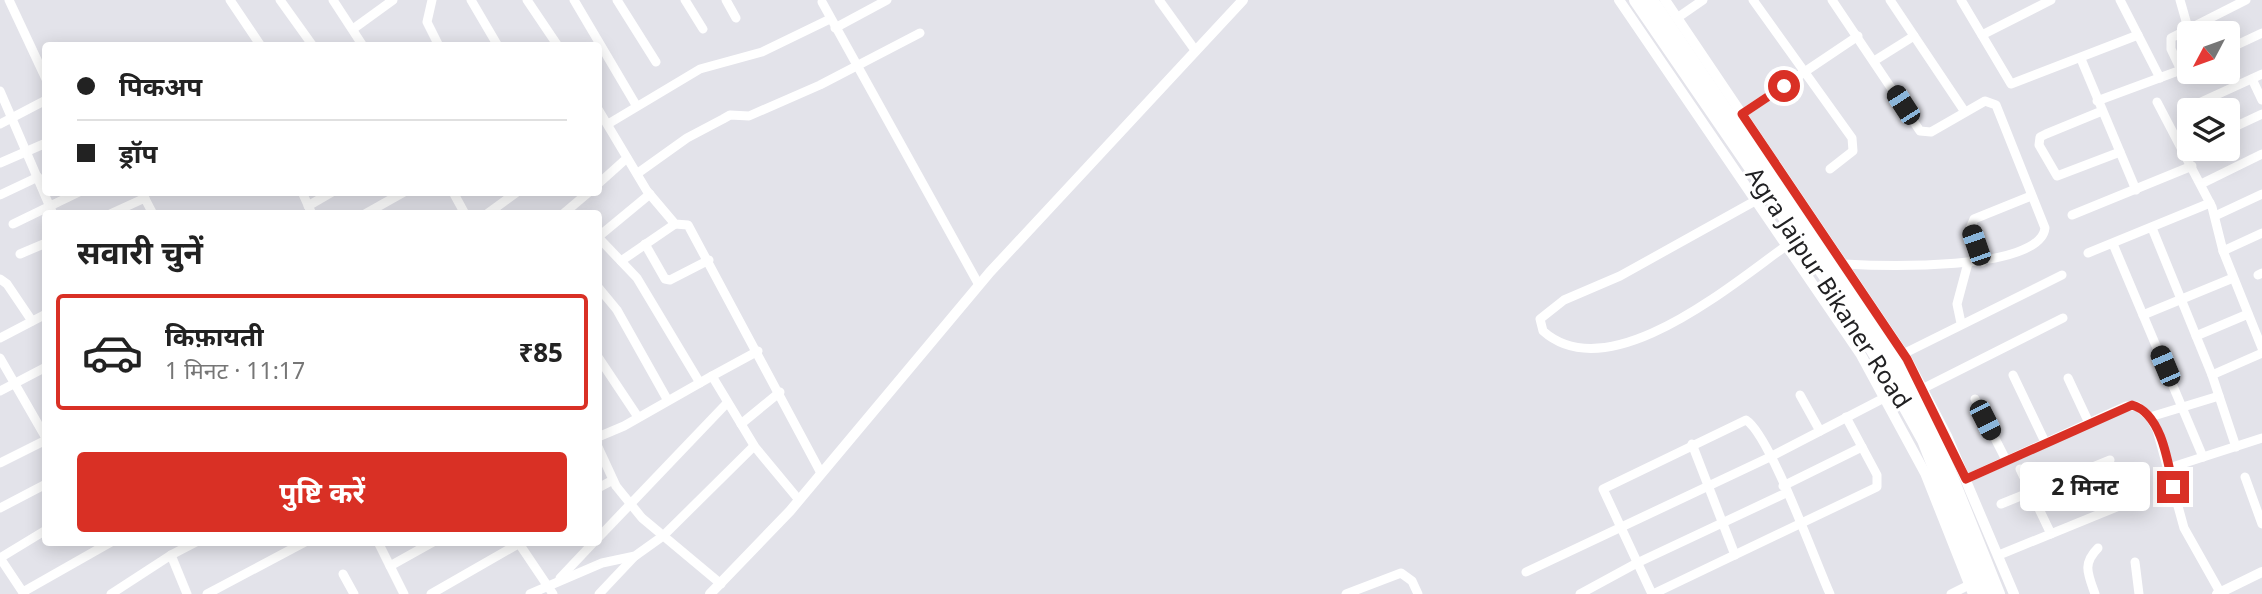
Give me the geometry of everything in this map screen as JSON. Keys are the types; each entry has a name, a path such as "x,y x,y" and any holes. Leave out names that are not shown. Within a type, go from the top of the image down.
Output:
{"highway":[{"name":"Agra Jaipur Bikaner Road","path":"1636,0 1844,303 1884,368 1924,440 1984,594"},
{"name":"Agra Jaipur Bikaner Road","path":"1651,0 1895,362 1935,437 1998,594"}],"street":[{"path":"9,0 42,70"},
{"path":"230,0 258,42"},
{"path":"280,0 310,42"},
{"path":"333,0 361,42"},
{"path":"353,29 393,0"},
{"path":"432,0 427,22 437,42"},
{"path":"471,0 496,42"},
{"path":"527,0 555,42"},
{"path":"574,0 599,42"},
{"path":"617,0 656,62"},
{"path":"685,0 703,29"},
{"path":"726,0 736,18"},
{"path":"835,28 887,0"},
{"path":"1159,0 1195,50"},
{"path":"710,594 799,500 979,285 1243,0"},
{"path":"1619,0 1886,397 1925,473 1971,590 1951,594"},
{"path":"1665,0 1903,354 1923,389 1966,479 2014,594"},
{"path":"1677,18 1703,0"},
{"path":"1753,0 1854,145 1849,155 1830,169"},
{"path":"1832,0 1920,131 1931,132 1985,101 1996,105 2045,229 2044,235 2031,244 1982,262 1889,266 1844,264"},
{"path":"1891,0 1965,112"},
{"path":"1961,0 2011,84 2138,35"},
{"path":"1982,34 2051,0"},
{"path":"2120,0 2161,78"},
{"path":"2180,0 2186,21"},
{"path":"2218,0 2222,12"},
{"path":"2203,21 2246,0"},
{"path":"822,2 979,285"},
{"path":"675,224 650,194 604,123 700,69 762,52 830,19"},
{"path":"638,173 687,138 723,119 749,116 857,68 920,33"},
{"path":"2177,33 2170,43 2177,55"},
{"path":"2240,43 2262,33"},
{"path":"1742,114 1858,36"},
{"path":"1874,61 1914,36"},
{"path":"602,47 636,105"},
{"path":"2081,59 2136,190"},
{"path":"2097,101 2177,72"},
{"path":"2210,98 2262,74"},
{"path":"2252,79 2262,100"},
{"path":"0,91 42,186"},
{"path":"0,124 42,102"},
{"path":"2157,102 2177,134"},
{"path":"2102,111 2040,137 2039,145 2057,176 2120,152"},
{"path":"2240,124 2262,114"},
{"path":"0,163 42,145"},
{"path":"2201,184 2262,154"},
{"path":"602,181 628,158"},
{"path":"2190,161 2215,216 2223,251 2262,348"},
{"path":"2072,215 2192,166"},
{"path":"0,195 38,177"},
{"path":"602,234 650,194"},
{"path":"2215,216 2262,194"},
{"path":"52,209 73,196"},
{"path":"117,210 141,196"},
{"path":"310,210 327,196"},
{"path":"372,210 397,196"},
{"path":"492,210 511,196"},
{"path":"568,210 584,196"},
{"path":"1982,262 1970,229 1974,219 2031,196"},
{"path":"1755,201 1620,276 1552,307 1540,319 1543,331 1562,344 1578,348 1626,343 1678,321 1786,246"},
{"path":"2088,253 2210,203"},
{"path":"13,224 42,213"},
{"path":"621,261 675,224 688,225 780,392 821,473"},
{"path":"2152,228 2212,375 2236,447"},
{"path":"2223,251 2262,233"},
{"path":"602,241 647,293 700,383"},
{"path":"645,244 665,279 709,260"},
{"path":"2113,244 2203,457"},
{"path":"20,254 42,245"},
{"path":"1961,323 1956,304 1968,263"},
{"path":"1903,354 2062,275"},
{"path":"2143,315 2233,278"},
{"path":"0,279 32,321"},
{"path":"602,292 617,310 667,399"},
{"path":"2196,336 2248,314"},
{"path":"0,338 42,316"},
{"path":"1923,389 2063,318"},
{"path":"602,435 758,351"},
{"path":"2212,375 2262,353"},
{"path":"0,358 42,432"},
{"path":"602,363 638,417"},
{"path":"0,391 42,369"},
{"path":"2014,374 2045,442"},
{"path":"712,376 754,446 799,500"},
{"path":"2068,378 2093,420"},
{"path":"741,424 780,392"},
{"path":"1800,396 1820,431"},
{"path":"2150,417 2220,396"},
{"path":"1526,572 1770,457 1886,397"},
{"path":"1975,399 2006,460"},
{"path":"602,534 727,403"},
{"path":"1966,479 2093,420 2126,406 2137,406 2150,417 2158,430 2184,528 2218,593 2262,572"},
{"path":"1830,594 1800,525 1785,489 1770,457 1756,429 1746,420 1604,487 1604,495 1653,594 1800,525 1877,487 1877,475 1846,417"},
{"path":"2169,468 2262,438"},
{"path":"1,459 42,441"},
{"path":"1692,444 1735,555"},
{"path":"599,594 635,556 663,536 754,446"},
{"path":"1580,594 1862,447"},
{"path":"602,456 613,480 631,505 663,536 721,584"},
{"path":"2001,504 2110,460"},
{"path":"2020,469 2050,534"},
{"path":"2245,477 2262,524"},
{"path":"602,486 613,480"},
{"path":"0,508 42,486"},
{"path":"1999,555 2129,502"},
{"path":"42,532 0,558 23,593 104,546"},
{"path":"111,594 186,546"},
{"path":"208,594 298,546"},
{"path":"380,546 404,594"},
{"path":"390,566 426,546"},
{"path":"431,594 513,546"},
{"path":"520,546 552,587"},
{"path":"552,587 590,546"},
{"path":"2095,594 2086,566 2088,558 2098,548"},
{"path":"171,555 187,594"},
{"path":"530,594 552,587 602,563 635,556"},
{"path":"2135,562 2139,594"},
{"path":"1346,594 1401,573 1412,580 1418,594"},
{"path":"343,574 354,594"}],"route":[{"path":"1784,86 1742,114 1907,359 1966,479 2132,405 2144,410 2158,430 2173,487"}]}
